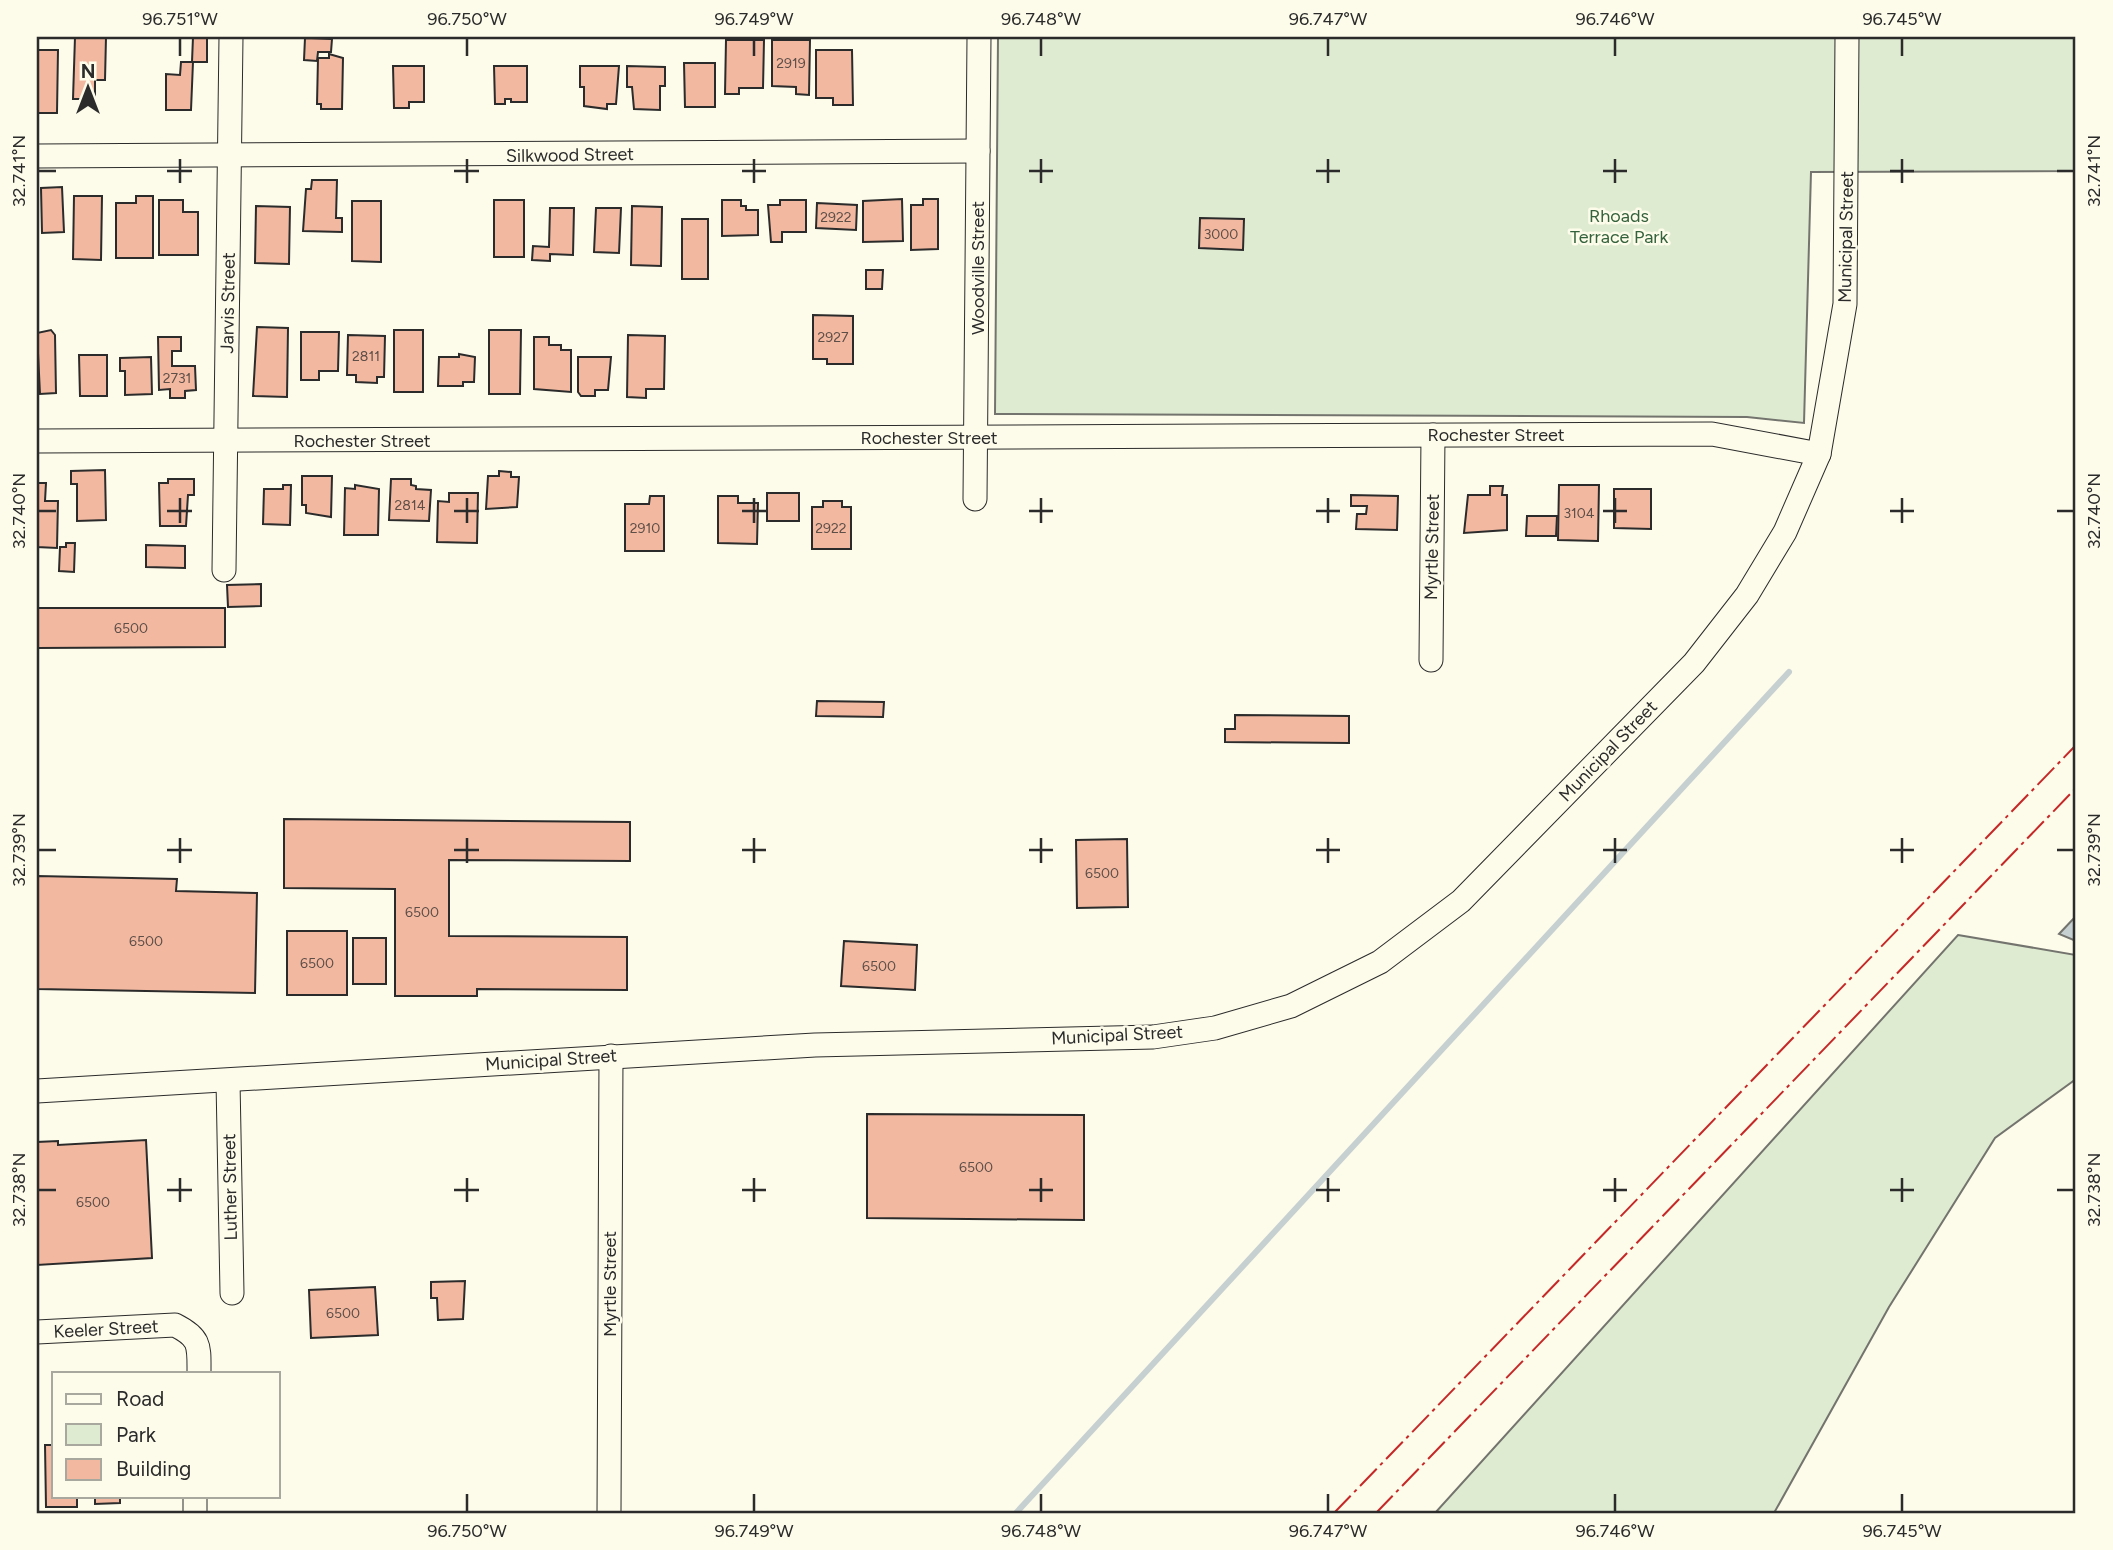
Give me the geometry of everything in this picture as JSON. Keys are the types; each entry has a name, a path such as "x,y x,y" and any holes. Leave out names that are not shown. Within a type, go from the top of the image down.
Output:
{"street":[{"name":"Jarvis Street","path":"224,570 231,37"},
{"name":"Woodville Street","path":"975,499 978,438 979,37"},
{"name":"Municipal Street","path":"37,1091 815,1045 1153,1037 1215,1028 1291,1006 1380,962 1461,901 1694,663 1747,595 1779,542 1819,454 1845,304 1847,37"},
{"name":"Silkwood Street","path":"37,156 978,151"},
{"name":"Rochester Street","path":"37,441 1712,434 1819,454"},
{"name":"Myrtle Street","path":"1431,660 1433,435"},
{"name":"Myrtle Street","path":"609,1513 611,1056"},
{"name":"Luther Street","path":"228,1081 232,1293"},
{"name":"Keeler Street","path":"37,1332 175,1325 191,1333 199,1347 199,1372"}],"green space":[{"name":"Rhoads Terrace Park","path":"998,37 2076,37 2076,171 1811,172 1804,423 1747,417 995,414"},
{"path":"1958,935 2076,955 2076,1079 1995,1138 1889,1307 1774,1513 1435,1513"}],"shaded area":[{"path":"2076,916 2076,941 2059,934"}],"building":[{"path":"75,37 106,37 105,80 95,80 95,99 73,99"},
{"path":"193,37 207,37 207,62 192,62"},
{"path":"305,38 332,39 331,52 318,52 317,61 304,60"},
{"path":"726,40 764,40 763,88 739,88 739,94 725,94"},
{"path":"772,40 810,40 809,95 796,94 796,87 772,86"},
{"path":"37,50 58,50 57,113 37,113"},
{"path":"816,50 852,50 853,105 833,105 833,98 816,98"},
{"path":"329,54 343,58 342,109 321,109 321,104 317,104 318,58 329,58"},
{"path":"181,62 193,62 191,110 166,110 166,74 180,75"},
{"path":"684,63 715,63 715,107 685,107"},
{"path":"393,66 424,66 424,102 409,102 409,108 394,108"},
{"path":"494,66 527,66 527,102 511,102 511,99 505,99 505,104 495,104"},
{"path":"580,66 619,66 616,104 607,104 607,109 584,106"},
{"path":"627,66 665,67 665,86 660,86 660,110 634,109 632,87 627,87"},
{"path":"312,180 337,180 336,218 342,218 342,232 303,231 306,189 311,189"},
{"path":"62,187 64,232 42,233 41,188"},
{"path":"74,196 102,196 101,260 73,259"},
{"path":"136,196 153,196 153,258 116,258 116,203 136,203"},
{"path":"902,199 903,241 863,242 863,201"},
{"path":"923,199 938,199 938,249 911,250 911,205 923,205"},
{"path":"159,200 183,200 183,212 198,212 198,255 159,255"},
{"path":"494,200 524,200 524,257 494,257"},
{"path":"722,200 741,200 741,206 746,206 746,210 758,210 758,235 722,236"},
{"path":"780,200 806,200 806,232 782,232 782,242 771,242 768,205 780,205"},
{"path":"352,201 381,201 381,262 352,261"},
{"path":"817,203 857,205 856,230 816,228"},
{"path":"256,206 290,207 289,264 255,263"},
{"path":"632,206 662,207 661,266 631,265"},
{"path":"550,208 574,208 573,255 550,254 550,261 532,260 533,246 549,247"},
{"path":"596,208 621,208 619,253 594,252"},
{"path":"1200,218 1244,219 1243,250 1199,248"},
{"path":"682,219 708,219 708,279 682,279"},
{"path":"866,270 883,270 882,289 866,289"},
{"path":"813,315 853,316 853,364 827,364 827,359 813,359"},
{"path":"257,327 288,328 287,397 253,396"},
{"path":"51,330 55,335 56,393 40,394 37,333"},
{"path":"394,330 423,330 423,392 394,392"},
{"path":"489,330 521,330 520,394 489,394"},
{"path":"301,332 339,332 338,371 319,371 319,380 301,380"},
{"path":"348,335 385,336 384,377 377,377 377,383 356,382 356,375 347,375"},
{"path":"628,335 665,336 664,389 646,389 646,398 627,397"},
{"path":"158,337 181,337 181,351 172,351 172,366 195,366 196,390 185,391 185,398 170,398 170,389 159,390"},
{"path":"534,337 549,337 549,345 561,345 561,350 571,350 571,392 534,389"},
{"path":"459,354 475,357 474,382 463,382 463,386 438,386 439,357 459,357"},
{"path":"79,355 107,355 107,396 80,396"},
{"path":"151,357 152,394 125,395 125,371 120,371 120,358"},
{"path":"578,357 611,357 608,390 595,390 595,396 581,396 578,392"},
{"path":"105,470 106,520 77,521 77,484 71,484 71,471"},
{"path":"499,471 511,472 511,477 519,477 517,507 486,509 488,476 499,476"},
{"path":"302,476 332,476 331,517 306,513 306,505 302,505"},
{"path":"168,479 194,479 194,495 188,495 186,526 160,526 159,483 168,483"},
{"path":"391,479 411,479 411,485 416,486 416,489 431,490 429,521 389,520"},
{"path":"37,483 46,483 45,501 58,501 57,548 37,547"},
{"path":"283,485 291,485 290,525 263,524 264,489 283,489"},
{"path":"355,485 379,489 378,535 344,535 345,488 355,489"},
{"path":"1559,485 1599,485 1598,541 1558,540"},
{"path":"1490,486 1503,486 1502,495 1507,495 1507,530 1464,533 1468,495 1490,495"},
{"path":"1614,489 1651,489 1651,529 1614,528"},
{"path":"449,493 478,493 477,543 437,542 438,501 449,502"},
{"path":"767,493 799,493 799,521 767,521"},
{"path":"1351,495 1398,496 1397,530 1356,529 1357,514 1366,514 1367,506 1351,506"},
{"path":"650,496 664,496 664,551 625,551 625,504 649,504"},
{"path":"718,496 738,496 738,503 758,503 757,544 718,543"},
{"path":"823,501 842,501 842,507 851,507 851,549 812,549 812,507 823,507"},
{"path":"1527,516 1557,516 1556,536 1526,536"},
{"path":"66,543 75,543 74,572 59,571 60,547 66,547"},
{"path":"146,545 185,546 185,568 146,567"},
{"path":"261,584 261,606 228,607 227,585"},
{"path":"37,608 225,608 225,647 37,648"},
{"path":"817,701 884,702 883,717 816,716"},
{"path":"1235,715 1349,716 1349,743 1225,742 1225,729 1235,729"},
{"path":"284,819 630,822 630,861 449,860 449,936 627,937 627,990 477,989 477,996 395,996 395,889 284,888"},
{"path":"1127,839 1128,907 1077,908 1076,840"},
{"path":"37,876 177,879 176,891 257,893 255,993 37,989"},
{"path":"287,931 347,931 347,995 287,995"},
{"path":"353,938 386,938 386,984 353,984"},
{"path":"844,941 917,945 915,990 841,986"},
{"path":"867,1114 1084,1115 1084,1220 867,1218"},
{"path":"146,1140 152,1258 37,1265 37,1142 58,1141 58,1145"},
{"path":"465,1281 463,1319 438,1320 437,1298 431,1298 431,1282"},
{"path":"375,1287 378,1335 311,1338 309,1290"},
{"path":"45,1445 52,1445 52,1498 77,1498 77,1507 46,1507"},
{"path":"95,1498 120,1498 120,1503 95,1504"}],"waterway":[{"path":"1016,1513 1789,672"}],"power":[{"path":"1334,1513 2076,745"},
{"path":"1376,1513 2076,788"}]}
